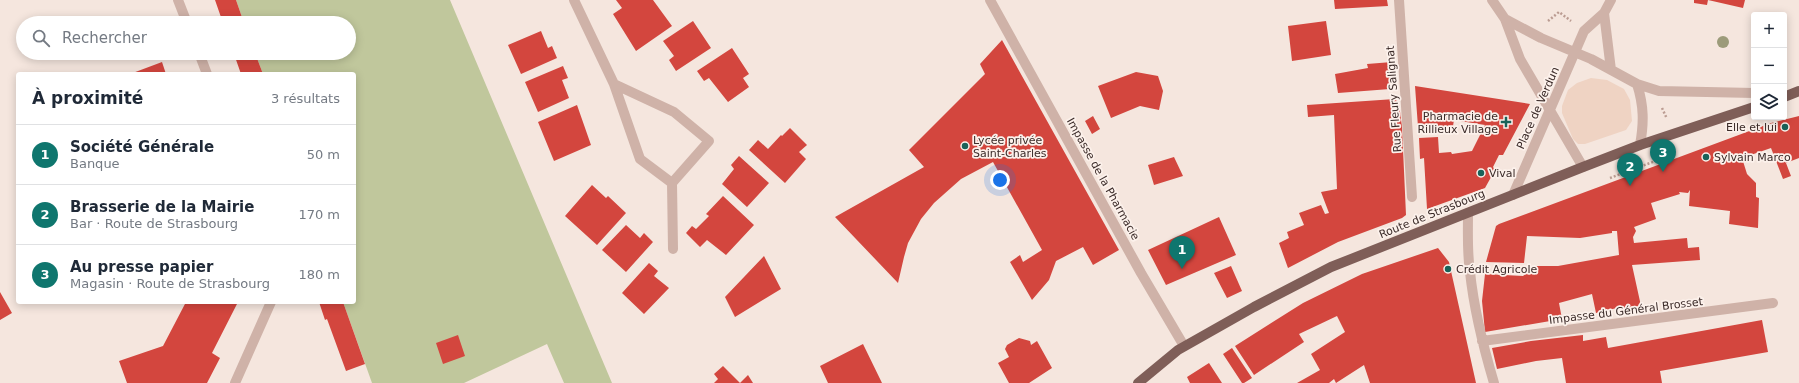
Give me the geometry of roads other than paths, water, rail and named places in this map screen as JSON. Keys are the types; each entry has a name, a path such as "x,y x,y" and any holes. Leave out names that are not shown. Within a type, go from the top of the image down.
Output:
{"main road":[{"path":"1787,96 1797,92"},
{"name":"Route de Strasbourg","path":"1138,383 1144,376 1184,346 1254,307 1331,267 1640,145 1751,108"}],"street":[{"path":"178,0 184,16"},
{"path":"574,0 614,84 640,160 672,183"},
{"name":"Impasse de la Pharmacie","path":"990,0 1004,22 1082,168 1184,346"},
{"name":"Rue Fleury Salignat","path":"1400,0 1412,197"},
{"path":"1492,0 1505,19 1520,58 1583,167"},
{"path":"1611,0 1604,14 1611,70"},
{"name":"Place de Verdun","path":"1513,195 1584,31 1604,14"},
{"path":"1505,19 1541,38 1575,52 1637,84 1659,92 1751,93"},
{"path":"202,60 206,72"},
{"path":"614,84 674,112 709,141 672,183 673,249"},
{"path":"1637,84 1641,96 1644,122 1640,145"},
{"path":"1787,93 1797,92"},
{"path":"1468,213 1470,270 1474,304 1482,341 1494,383"},
{"name":"Impasse du Général Brosset","path":"1482,341 1773,303"},
{"path":"235,383 271,304"}],"place":[{"name":"Pharmacie de Rillieux Village","path":"1506,122"},
{"name":"Elle et lui","path":"1785,127"},
{"name":"Lycée privée Saint-Charles","path":"965,146"},
{"name":"Sylvain Marco","path":"1706,157"},
{"name":"Au presse papier","path":"1663,172"},
{"name":"Vival","path":"1481,173"},
{"name":"Brasserie de la Mairie","path":"1630,186"},
{"name":"Société Générale","path":"1182,269"},
{"name":"Crédit Agricole","path":"1448,269"}]}
